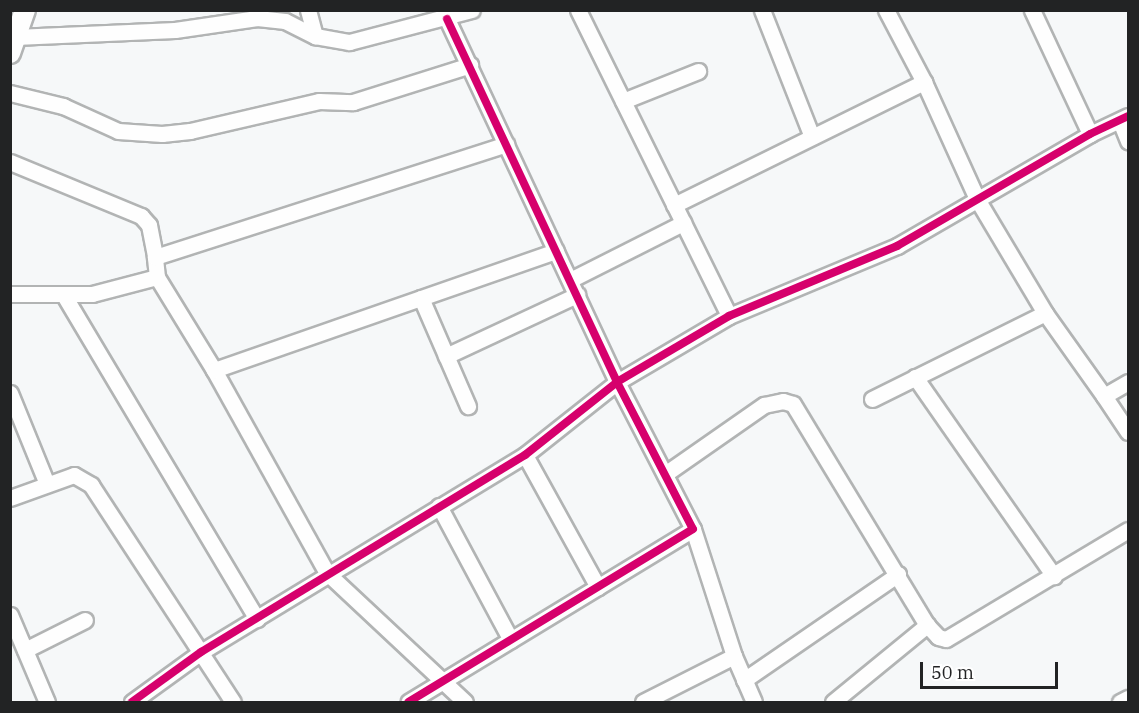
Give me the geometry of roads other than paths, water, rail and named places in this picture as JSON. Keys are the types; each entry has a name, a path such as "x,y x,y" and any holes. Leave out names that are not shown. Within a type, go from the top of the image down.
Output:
{"street":[{"path":"25,10 13,45 175,30 257,18 285,21 315,36 349,42 447,19 472,10"},
{"path":"308,10 315,36"},
{"path":"578,10 729,316"},
{"path":"762,10 812,137"},
{"path":"886,10 924,82 977,199 1045,313 1128,432"},
{"path":"1032,10 1090,134"},
{"path":"447,19 618,382 693,529 734,656 754,702"},
{"path":"10,93 63,106 118,131 162,134 190,131 319,100 353,102 470,65"},
{"path":"623,101 698,71"},
{"path":"674,205 924,82"},
{"path":"132,702 201,652 327,573 525,455 618,382 729,316 897,246 1090,134 1124,118 1128,141"},
{"path":"155,257 506,144"},
{"path":"10,162 141,216 150,225 158,277 214,370 327,573 465,702"},
{"path":"570,280 683,223"},
{"path":"214,370 556,251"},
{"path":"10,294 65,297 109,291 158,277"},
{"path":"446,356 577,295"},
{"path":"65,297 257,619"},
{"path":"421,298 468,406"},
{"path":"872,399 1045,313"},
{"path":"915,377 1054,576"},
{"path":"1104,396 1128,382"},
{"path":"10,393 47,484"},
{"path":"665,474 764,405 783,401 793,404 927,625 938,637 946,639 1128,530"},
{"path":"525,455 598,587"},
{"path":"10,498 74,475 92,485 233,702"},
{"path":"439,506 511,640"},
{"path":"409,702 693,529"},
{"path":"744,680 898,574"},
{"path":"10,615 47,702"},
{"path":"25,650 85,620"},
{"path":"833,702 927,625"},
{"path":"650,701 734,656"},
{"path":"1120,702 1128,698"}]}
